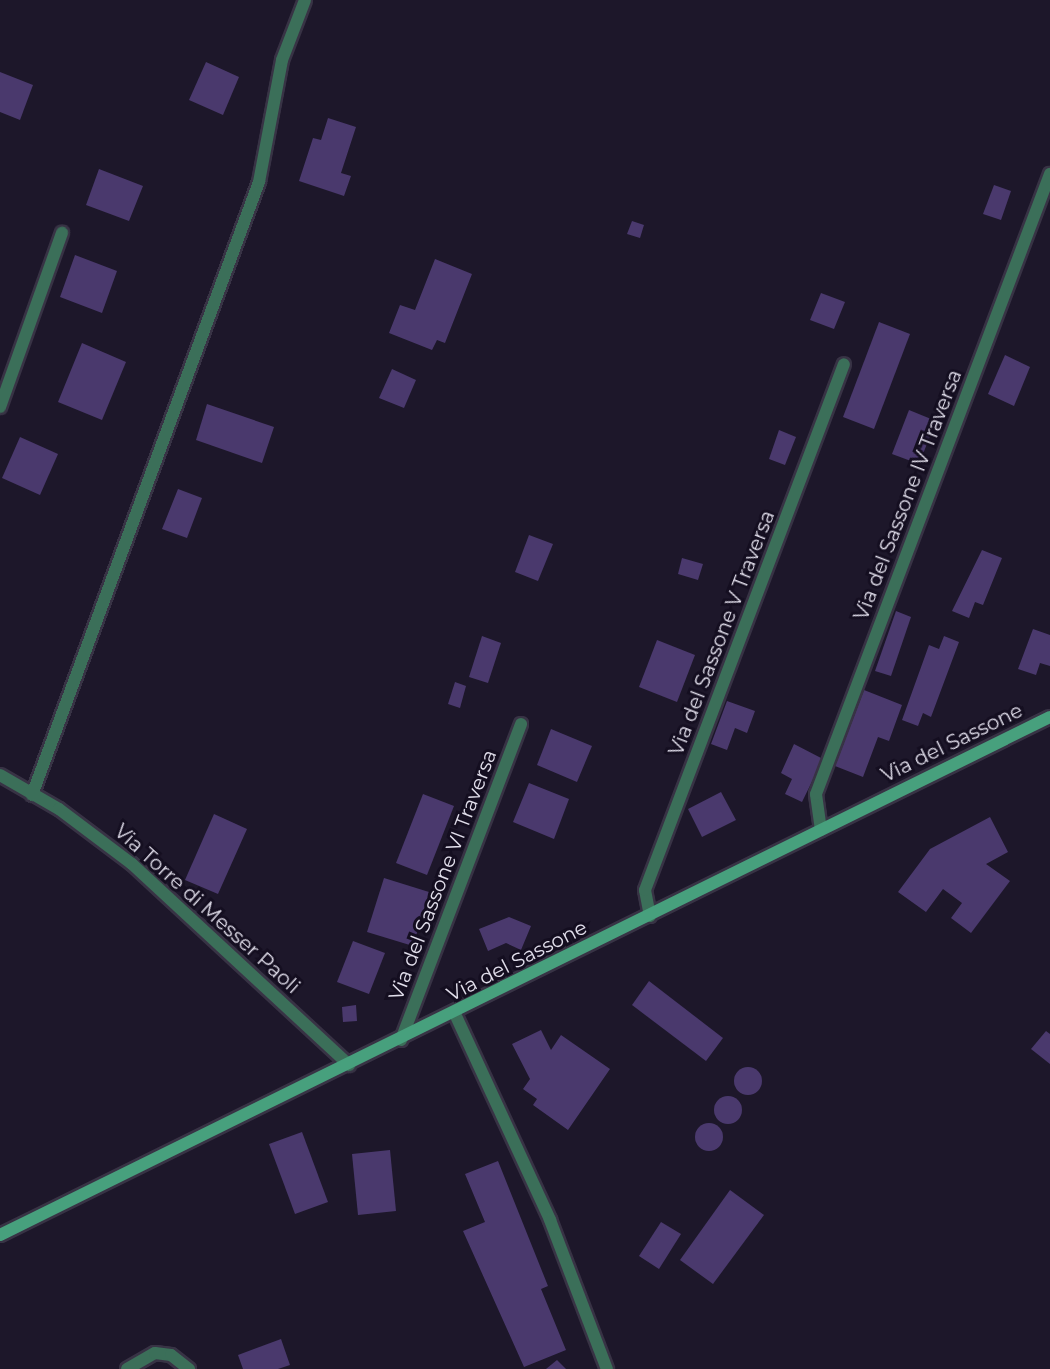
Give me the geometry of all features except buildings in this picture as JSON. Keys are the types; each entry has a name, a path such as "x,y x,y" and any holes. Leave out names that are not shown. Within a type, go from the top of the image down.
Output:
{"main road":[{"name":"Via del Sassone","path":"0,1235 455,1014 1050,717"}],"street":[{"path":"32,795 259,182 282,60 304,0"},
{"name":"Via del Sassone IV Traversa","path":"821,830 816,794 1050,174"},
{"path":"0,407 62,233"},
{"name":"Via del Sassone V Traversa","path":"650,916 645,890 844,364"},
{"name":"Via del Sassone VI Traversa","path":"401,1040 521,724"},
{"name":"Via Torre di Messer Paoli","path":"0,775 87,829 147,876 349,1065"},
{"path":"455,1014 550,1220 607,1369"},
{"path":"127,1369 142,1357 155,1353 171,1356 189,1369"}]}
